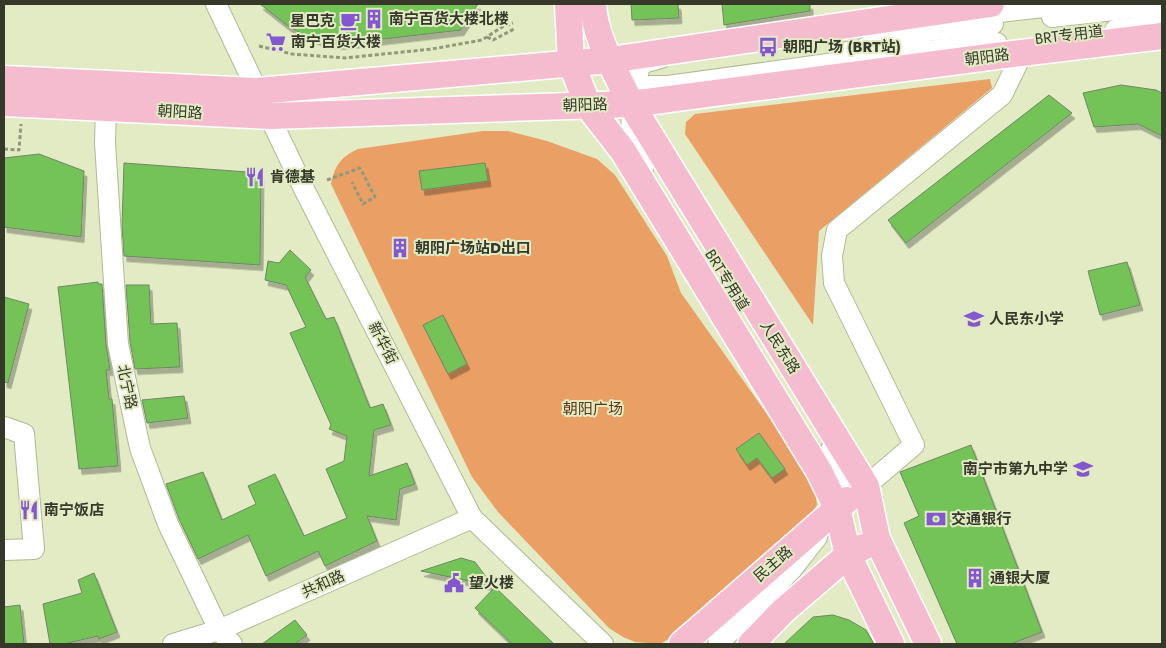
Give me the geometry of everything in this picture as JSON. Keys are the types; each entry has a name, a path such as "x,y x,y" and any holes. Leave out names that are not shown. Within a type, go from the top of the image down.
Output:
{"main road":[{"name":"人民东路","path":"568,4 572,62 588,106 628,159 819,471 837,508 848,555 891,644"},
{"name":"人民东路","path":"593,4 594,18 610,60 634,91 866,486 877,538 928,644"},
{"name":"朝阳路","path":"4,79 257,91 610,60 991,4"},
{"name":"朝阳路","path":"4,103 270,116 588,106 634,91 1023,52 1162,36"},
{"name":"民主路","path":"682,644 837,508 866,486"},
{"path":"751,644 782,611 848,555 877,538"}],"street":[{"name":"新华街","path":"216,4 304,189 472,518 603,644"},
{"name":"BRT专用道","path":"718,644 792,569 815,540 837,508 843,483 842,470 830,446 661,174 634,91 640,64 680,52 1069,4"},
{"name":"BRT专用道","path":"885,56 927,31 1132,8 1162,12"},
{"name":"BRT专用道","path":"634,91 650,86 668,86 885,56 1133,28 1162,20"},
{"path":"866,486 914,445 834,283 832,256 837,230 1002,95 1023,52"},
{"name":"北宁路","path":"106,108 105,143 118,344 140,448 168,524 225,637"},
{"path":"4,427 24,434 34,549 4,550"},
{"name":"BRT专用道","path":"698,644 800,549 837,508"},
{"name":"共和路","path":"173,644 225,637 472,518"}],"path":[{"path":"259,46 292,54 345,58 432,49 482,40 502,27 513,23"},
{"path":"487,37 493,40 514,29"},
{"path":"4,149 19,150 21,124 30,124"},
{"path":"327,180 360,168 375,197 363,204 352,182"}],"green space":[{"path":"990,79 992,88 819,231 813,325 685,134 686,122 695,114"},
{"name":"朝阳广场","path":"483,131 508,131 547,141 597,159 615,175 667,256 681,293 814,480 817,505 803,527 701,620 660,644 635,642 609,628 498,512 472,477 331,184 340,162 347,155 358,149"}],"building":[{"name":"南宁百货大楼北楼","path":"260,4 478,4 461,30 341,44 324,42 306,36 288,26"},
{"path":"631,4 678,4 679,18 632,20"},
{"path":"722,4 810,4 810,11 724,25"},
{"path":"1121,85 1156,90 1162,93 1162,136 1138,124 1094,127 1083,93"},
{"path":"1049,95 1072,113 906,243 888,220"},
{"path":"39,154 84,171 81,237 4,227 4,158"},
{"path":"124,163 261,173 260,265 124,256 122,226"},
{"path":"485,163 488,181 422,190 419,171"},
{"path":"290,250 311,270 305,277 326,319 334,317 370,408 383,404 391,425 374,430 369,476 407,463 415,484 400,489 396,520 367,516 377,541 325,566 318,551 266,576 248,535 198,559 179,519 166,484 203,472 222,520 256,504 248,486 275,474 304,536 347,518 326,469 344,461 347,436 329,429 331,425 290,333 306,327 286,285 265,280 268,261 279,263"},
{"path":"1127,262 1140,305 1100,315 1088,271"},
{"path":"98,282 98,284 102,284 106,345 110,370 106,370 109,399 112,399 118,466 79,469 58,287"},
{"path":"126,285 149,285 151,324 177,323 180,367 135,369 130,342"},
{"path":"4,297 29,304 8,383 4,382"},
{"path":"443,315 467,364 448,374 423,325"},
{"path":"184,396 188,418 147,423 142,400"},
{"path":"759,433 785,469 772,478 757,458 747,465 736,449"},
{"name":"通银大厦","path":"971,445 1042,632 1011,644 957,644 904,523 919,516 900,472"},
{"path":"461,558 475,562 493,586 421,571"},
{"path":"94,573 117,632 99,639 98,636 64,644 50,644 43,604 82,593 78,580"},
{"path":"495,587 554,644 512,644 475,608"},
{"path":"20,605 24,644 4,644 4,607"},
{"path":"833,615 849,620 866,630 874,644 784,644 813,617"},
{"path":"295,620 307,635 295,644 262,644"}],"place":[{"name":"南宁百货大楼北楼","path":"374,19"},
{"name":"星巴克","path":"350,21"},
{"name":"南宁百货大楼","path":"276,42"},
{"name":"朝阳广场 (BRT站)","path":"768,47"},
{"name":"肯德基","path":"255,177"},
{"name":"朝阳广场站D出口","path":"400,248"},
{"name":"人民东小学","path":"974,319"},
{"name":"南宁市第九中学","path":"1083,469"},
{"name":"南宁饭店","path":"29,510"},
{"name":"交通银行","path":"936,519"},
{"name":"通银大厦","path":"975,578"},
{"name":"望火楼","path":"454,583"}]}
